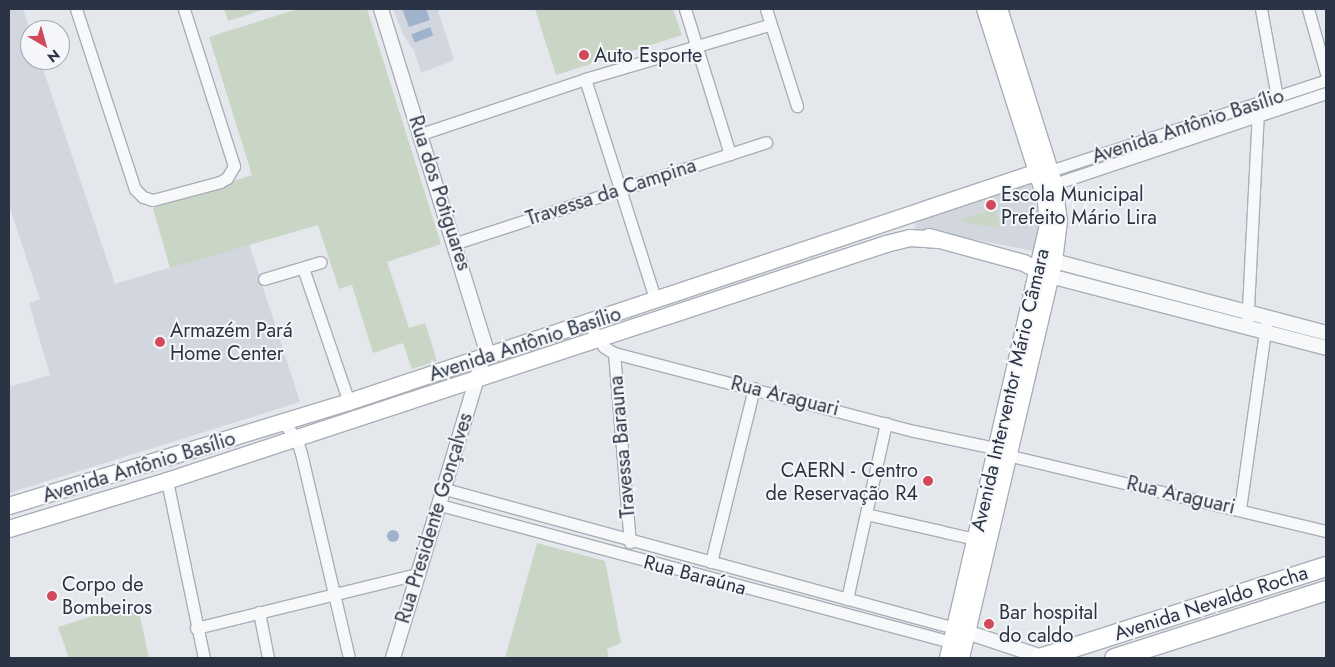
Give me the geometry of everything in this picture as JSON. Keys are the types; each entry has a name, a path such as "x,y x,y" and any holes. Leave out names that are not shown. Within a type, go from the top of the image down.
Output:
{"highway":[{"name":"Avenida Nevaldo Rocha","path":"1041,658 1326,566"},
{"name":"Avenida Nevaldo Rocha","path":"1114,658 1326,590"}],"main road":[{"name":"Avenida Interventor Mário Câmara","path":"986,9 1047,176"},
{"name":"Avenida Interventor Mário Câmara","path":"955,640 1046,267 1047,176 999,9"},
{"name":"Avenida Antônio Basílio","path":"9,506 283,423 589,324 890,222 1047,176"},
{"path":"890,222 938,240 1046,267"},
{"name":"Avenida Antônio Basílio","path":"9,529 167,481 892,242 910,238 938,240"},
{"name":"Avenida Interventor Mário Câmara","path":"961,658 955,640 975,539 1001,451"}],"street":[{"path":"76,9 135,189 143,197 153,200 220,182 227,178 234,166 184,9"},
{"name":"Rua dos Potiguares","path":"381,9 485,337 485,357 477,379"},
{"path":"685,9 698,44 730,154"},
{"path":"766,9 769,25 797,106"},
{"path":"1261,9 1278,96 1277,110"},
{"path":"1308,9 1326,72"},
{"path":"421,134 585,79 698,44 769,25"},
{"path":"585,79 618,190 656,300"},
{"name":"Avenida Antônio Basílio","path":"1047,176 1326,80"},
{"name":"Avenida Antônio Basílio","path":"1047,176 1257,117 1326,93"},
{"path":"1248,328 1259,102"},
{"name":"Travessa da Campina","path":"456,243 766,142"},
{"path":"264,279 321,262"},
{"path":"1046,267 1201,308 1249,314 1326,333"},
{"path":"303,268 349,402"},
{"path":"1201,308 1248,328 1326,348"},
{"path":"1240,509 1267,318"},
{"name":"Rua Araguari","path":"589,324 597,338 614,353 886,423 1326,531"},
{"name":"Travessa Barauna","path":"614,353 630,542"},
{"name":"Rua Presidente Gonçalves","path":"393,658 477,379"},
{"path":"711,562 754,388"},
{"path":"283,423 296,437 349,658"},
{"path":"847,599 886,423"},
{"path":"167,481 196,628 204,658"},
{"name":"Rua Baraúna","path":"445,489 630,542 847,599 955,640"},
{"name":"Rua Baraúna","path":"440,505 773,595 955,640 1041,658"},
{"path":"866,514 975,539"},
{"path":"196,628 418,574"},
{"path":"773,595 776,580"},
{"path":"259,612 268,658"}],"shaded area":[{"name":"Armazém Pará Home Center","path":"9,9 23,9 27,20 20,20 20,70 43,70 115,284 249,244 300,402 9,493 9,387 50,375 29,303 40,299 9,205"},
{"path":"393,9 445,9 438,11 454,60 421,73 414,51 403,34"},
{"name":"Escola Municipal Prefeito Mário Lira","path":"1030,181 1041,224 1034,251 915,228 916,216"}],"green space":[{"path":"224,9 266,9 228,21"},
{"path":"298,9 367,9 441,244 387,262 409,328 425,323 437,361 412,369 403,343 373,353 352,285 339,289 318,225 170,268 153,208 252,175 209,37"},
{"name":"Auto Esporte","path":"535,9 673,9 682,35 556,75"},
{"path":"996,208 999,228 957,221"},
{"path":"537,543 605,561 621,643 607,649 609,658 505,658"},
{"path":"137,602 149,658 69,658 58,627"}],"water":[{"path":"402,9 426,9 430,20 409,27"},
{"path":"430,27 433,35 415,43 411,34"},
{"path":"393,530 399,536 393,542 387,536"}],"place":[{"name":"Auto Esporte","path":"584,55"},
{"name":"Escola Municipal Prefeito Mário Lira","path":"991,205"},
{"name":"Armazém Pará Home Center","path":"160,342"},
{"name":"CAERN - Centro de Reservação R4","path":"928,481"},
{"name":"Corpo de Bombeiros","path":"52,596"},
{"name":"Bar hospital do caldo","path":"989,624"}]}
